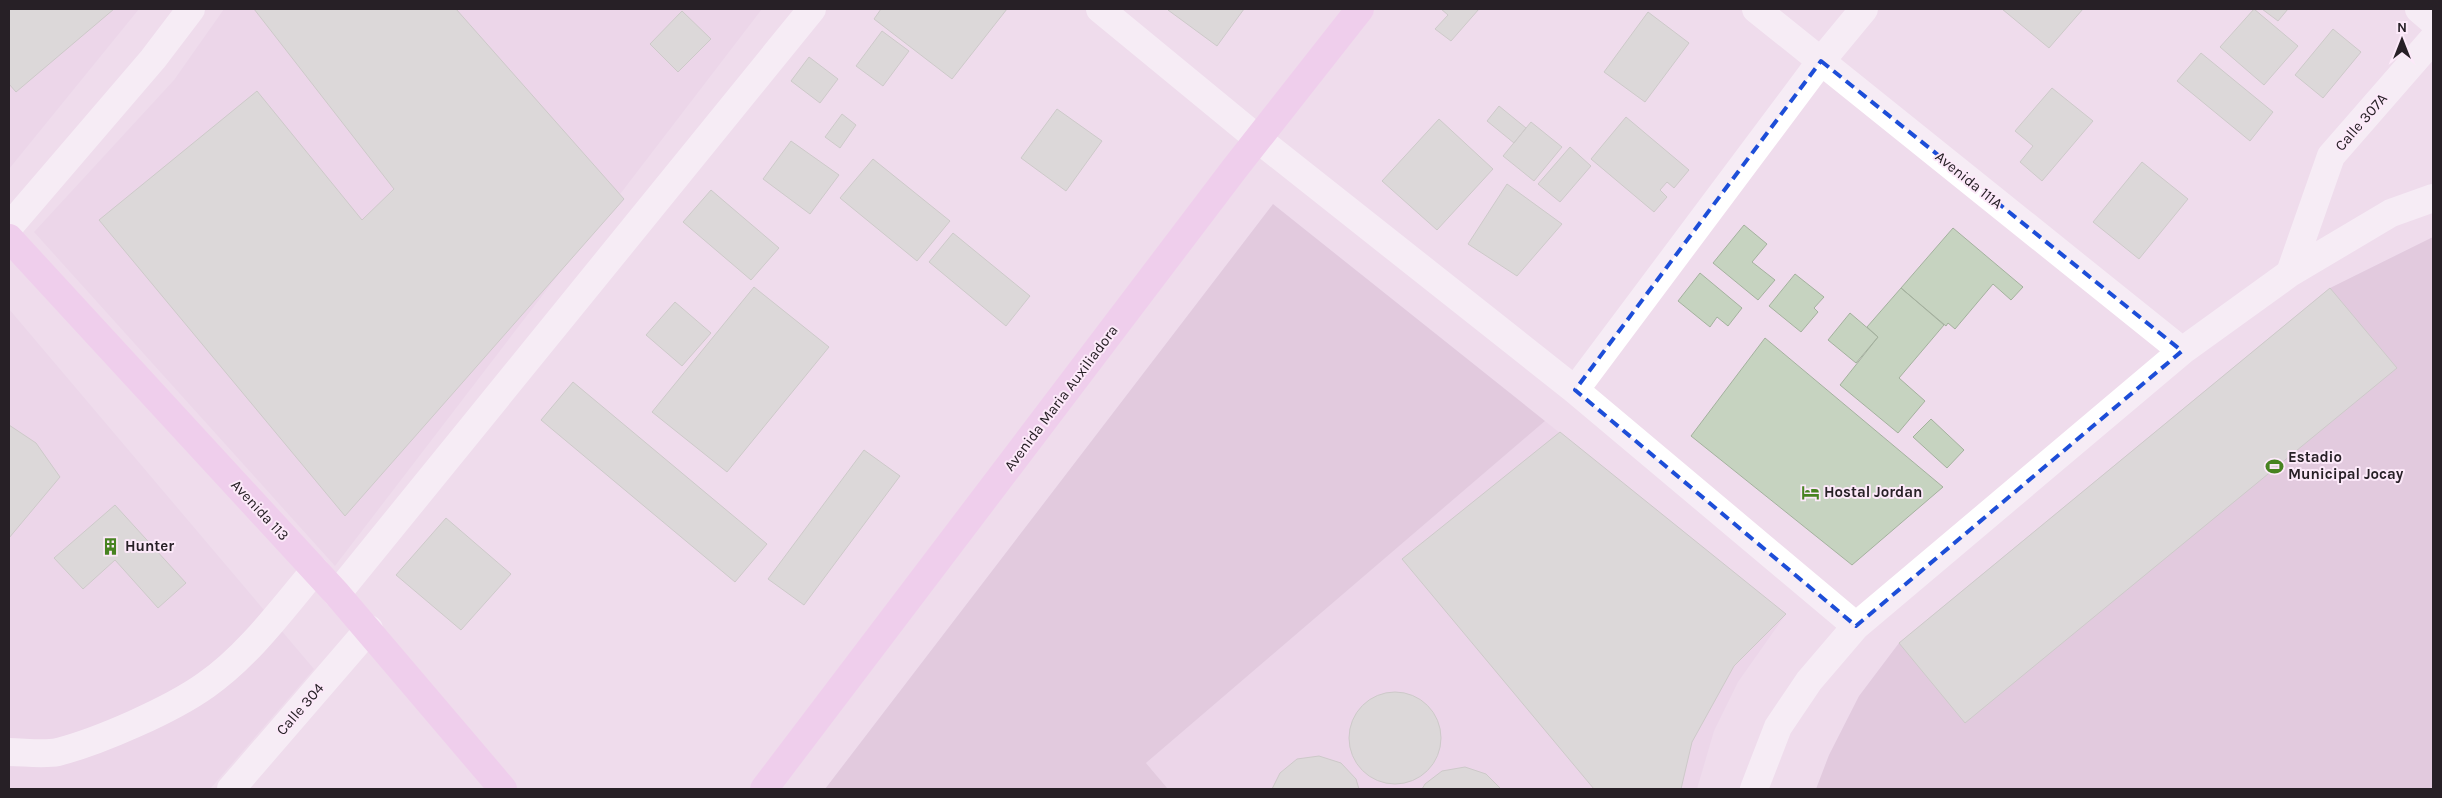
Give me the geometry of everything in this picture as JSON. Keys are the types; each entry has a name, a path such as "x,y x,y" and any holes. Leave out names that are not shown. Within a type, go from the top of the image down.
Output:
{"main road":[{"name":"Avenida Maria Auxiliadora","path":"764,789 1258,139 1360,9"},
{"name":"Avenida 113","path":"9,238 369,629 503,789"}],"street":[{"path":"9,227 153,59 191,9"},
{"path":"337,594 812,9"},
{"path":"1100,9 1258,139 1575,390 1856,626"},
{"name":"Avenida 111A","path":"1756,9 2182,351"},
{"path":"1575,390 1821,61 1864,9"},
{"path":"2419,9 2433,21"},
{"name":"Calle 307A","path":"2290,273 2331,156 2433,40"},
{"path":"1754,789 1778,727 1809,682 1856,626 2182,351 2290,273 2391,213 2433,198"},
{"path":"9,752 56,752 113,732 154,714 207,685 256,640 315,570"},
{"name":"Calle 304","path":"231,789 369,629"}],"highlighted area":[{"path":"1821,61 2182,351 1856,626 1575,390"}],"shaded area":[{"path":"9,9 139,9 9,169"},
{"path":"224,9 762,9 335,566 34,232 174,80"},
{"path":"1273,204 1545,421 1146,763 1168,789 825,789"},
{"name":"Estadio Municipal Jocay","path":"2433,237 2433,789 1816,789 1829,755 1859,696 1899,643 2330,288"},
{"path":"9,309 314,669 210,789 9,789"},
{"path":"1545,421 1786,614 1738,682 1714,731 1697,789 1168,789 1146,763"}],"building":[{"path":"9,9 114,9 16,92 9,84"},
{"path":"254,9 456,9 624,199 345,516 99,220 257,91 362,220 394,189"},
{"path":"881,9 1007,9 952,79 874,19"},
{"path":"1169,9 1244,9 1217,46"},
{"path":"1441,9 1479,9 1451,41 1435,29 1448,15"},
{"path":"2002,9 2083,9 2049,48"},
{"path":"2254,9 2298,46 2264,85 2220,47"},
{"path":"2262,9 2288,9 2278,21"},
{"path":"682,11 711,39 678,72 650,44"},
{"path":"1648,12 1689,43 1645,102 1604,72"},
{"path":"2333,29 2361,52 2323,98 2295,75"},
{"path":"882,31 909,51 883,86 856,66"},
{"path":"2201,53 2273,112 2250,141 2177,81"},
{"path":"809,57 838,79 820,103 791,81"},
{"path":"2052,88 2093,121 2042,181 2020,162 2033,146 2015,131"},
{"path":"1499,106 1526,128 1514,143 1487,121"},
{"path":"1057,109 1102,141 1066,191 1021,158"},
{"path":"842,114 856,125 840,148 825,137"},
{"path":"1626,117 1689,170 1674,188 1667,182 1660,190 1667,197 1654,212 1591,159"},
{"path":"1439,119 1493,169 1437,230 1382,181"},
{"path":"1531,122 1562,147 1534,181 1503,156"},
{"path":"791,141 839,175 810,214 763,179"},
{"path":"1570,147 1591,166 1560,202 1538,184"},
{"path":"873,159 950,221 917,261 840,198"},
{"path":"2142,162 2188,199 2139,259 2093,222"},
{"path":"1507,184 1562,224 1517,276 1468,244"},
{"path":"711,190 779,248 751,280 683,222"},
{"path":"1744,225 1767,244 1752,262 1775,280 1758,300 1713,263"},
{"path":"1953,228 2023,287 2011,300 1993,284 1955,329 1948,323 1946,326 1901,288"},
{"path":"953,233 1030,296 1006,326 929,262"},
{"path":"1700,273 1742,308 1728,326 1717,317 1710,327 1678,301"},
{"path":"1795,274 1824,297 1814,308 1818,312 1801,332 1769,306"},
{"path":"754,287 829,347 727,472 652,412"},
{"path":"1901,288 1944,325 1899,378 1925,401 1898,433 1840,385 1878,337 1867,327"},
{"path":"2330,288 2397,368 1965,723 1899,643"},
{"path":"675,302 711,333 682,366 646,335"},
{"path":"1850,313 1878,337 1856,363 1828,340"},
{"path":"1765,338 1943,487 1852,565 1691,436"},
{"path":"573,382 767,544 735,582 541,420"},
{"path":"1931,419 1964,450 1947,468 1913,437"},
{"path":"9,425 36,443 60,477 9,538"},
{"path":"1560,432 1786,614 1734,666 1692,742 1681,789 1594,789 1402,559"},
{"path":"864,450 900,476 804,605 768,579"},
{"name":"Hunter","path":"115,505 186,583 158,608 115,560 83,589 54,558"},
{"path":"446,518 511,574 461,630 396,575"},
{"path":"1395,692 1412,696 1427,706 1437,721 1441,738 1437,755 1427,770 1412,780 1395,784 1378,780 1363,770 1353,755 1349,738 1353,721 1363,706 1378,696"},
{"path":"1319,756 1341,763 1356,779 1359,789 1272,789 1280,773 1297,759"},
{"path":"1465,767 1486,774 1501,789 1422,789 1425,784 1442,771"}],"place":[{"name":"Estadio Municipal Jocay","path":"2274,466"},
{"name":"Hostal Jordan","path":"1810,492"},
{"name":"Hunter","path":"111,546"}]}
